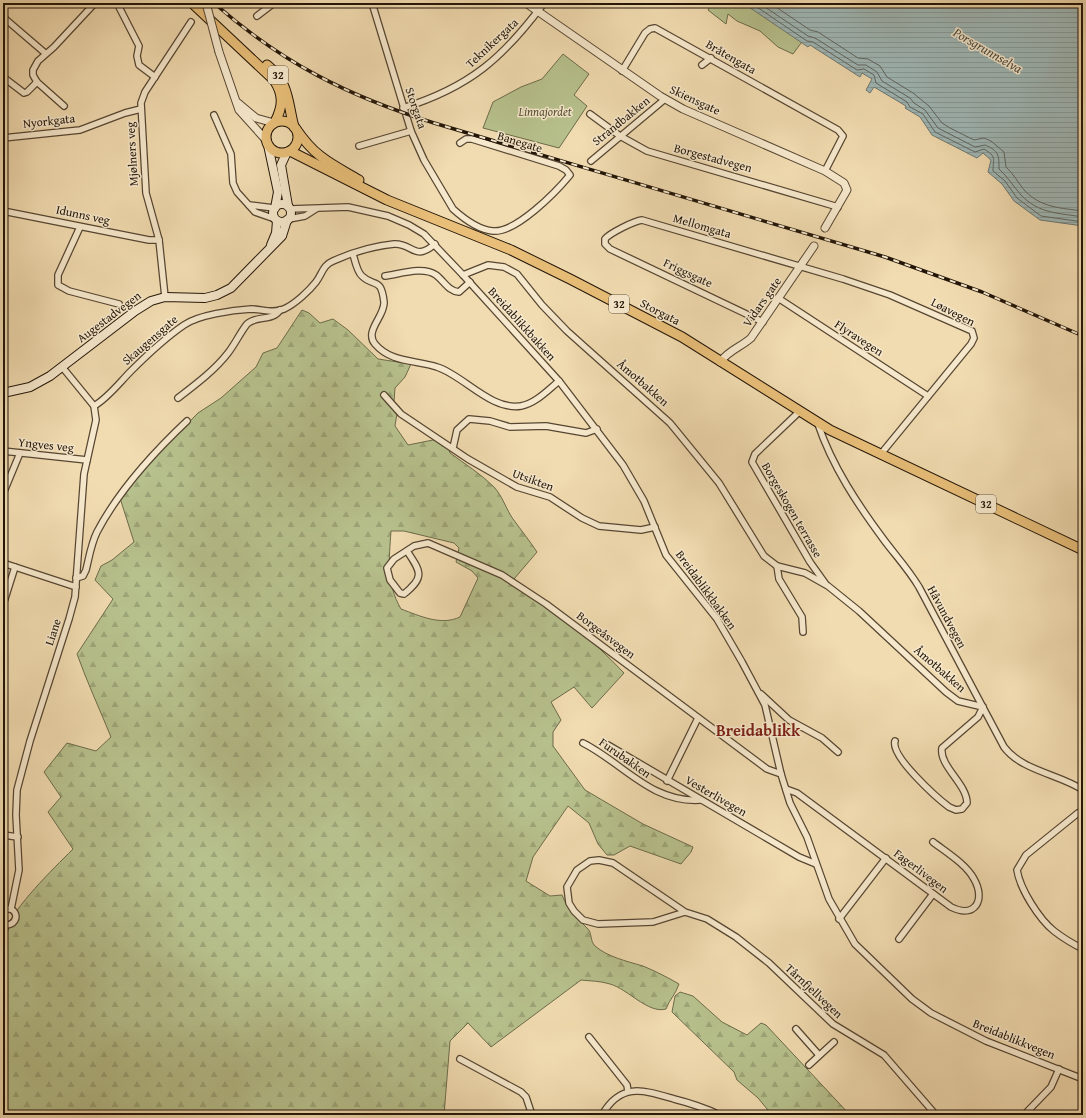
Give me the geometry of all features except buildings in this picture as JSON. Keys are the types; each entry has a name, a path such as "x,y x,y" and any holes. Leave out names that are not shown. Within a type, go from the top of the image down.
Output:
{"main road":[{"name":"32","path":"192,3 269,74 279,88 282,101 275,122 267,129 267,143 276,152 288,151 297,141 288,94 280,78 253,54 235,42"},
{"path":"275,122 288,122 295,128"},
{"name":"Storgata","path":"295,128 312,150 321,158 408,207"},
{"path":"267,143 278,192 273,212 276,220 282,222 288,220 291,214 281,165 288,151"},
{"name":"Storgata","path":"288,151 387,200 408,207 532,260 682,337 818,424 880,455 1083,550"},
{"path":"274,208 281,204 289,208"},
{"name":"Augestadvegen","path":"269,249 276,233 276,220"},
{"name":"Augestadvegen","path":"3,393 30,387 63,368 143,305 151,301 165,297 205,298 224,292 237,284 282,236 288,220"}],"street":[{"path":"64,106 37,82 33,75 33,70 45,53 54,47 95,3"},
{"path":"117,3 139,46 138,61 140,65 155,77"},
{"path":"206,3 219,52 239,110 267,143"},
{"path":"257,16 274,3"},
{"name":"Storgata","path":"372,3 411,131 421,154 453,209 461,216 484,229 500,231 509,228 534,210 570,175"},
{"name":"Skiensgate","path":"526,3 622,71 665,99 825,171 846,186 847,190 838,206"},
{"name":"Teknikergata","path":"403,108 440,96 481,71 510,45 544,3"},
{"path":"3,17 45,53"},
{"name":"Mjølners veg","path":"165,297 159,240 146,193 141,109 142,97 191,22"},
{"name":"Bråtengata","path":"622,71 650,29 655,28 838,130 843,136 825,171"},
{"path":"702,65 710,58"},
{"path":"3,77 24,93 37,82"},
{"path":"235,99 252,116 261,120 275,122"},
{"name":"Strandbakken","path":"591,160 665,99"},
{"name":"Nyorkgata","path":"3,138 80,130 141,109"},
{"name":"Borgestadvegen","path":"590,114 620,136 637,146 660,155 838,206"},
{"path":"214,115 231,154 234,187 255,212 276,220"},
{"path":"359,146 411,131"},
{"name":"Banegate","path":"460,143 466,139 472,139 559,166 566,170 570,175"},
{"path":"249,205 274,208"},
{"name":"Breidablikkbakken","path":"289,208 318,208 331,206 348,207 388,216 417,229 435,244 559,381 597,429 630,475 644,501 666,556 717,620 759,692 768,717 781,774 790,803 807,837 829,899 839,919 863,954 912,999 938,1016"},
{"path":"825,228 838,206"},
{"name":"Breidablikkbakken","path":"288,220 306,216 318,208"},
{"name":"Idunns veg","path":"3,210 149,240 159,240"},
{"name":"Mellomgata","path":"605,244 607,236 634,222 642,220 801,265"},
{"path":"80,226 58,276 58,285 69,291 119,304"},
{"path":"178,398 196,385 227,354 247,325 253,320 275,316 280,310 293,303 316,282 327,264 352,254 396,244 405,246 414,252 420,252 435,244"},
{"name":"Friggsgate","path":"605,244 610,249 763,322"},
{"name":"Vidars gate","path":"720,362 730,350 743,345 763,322 814,246"},
{"path":"352,254 361,275 364,278 377,283 381,287 384,308 372,333 374,343 400,360 438,367 486,396 513,405 521,406 531,403 559,381"},
{"name":"Åmotbakken","path":"463,275 488,265 504,267 518,274 542,306 567,331 670,423 719,483 760,552 777,566 806,573 828,586 859,611 946,692 958,701 982,707"},
{"name":"Løavegen","path":"801,265 890,295 972,331 974,338 971,344 880,455"},
{"path":"385,276 418,272 432,273 456,292 459,292 470,282"},
{"name":"Flyravegen","path":"778,298 928,396"},
{"name":"Skaugensgate","path":"94,406 143,359 191,320 251,309 280,310"},
{"path":"63,368 94,406"},
{"name":"Utsikten","path":"384,395 401,414 509,484 550,497 582,518 599,526 641,530 655,527"},
{"name":"Liane","path":"4,924 13,923 16,917 16,914 11,909 19,870 16,805 19,777 69,619 76,587 82,496 87,460 96,420 94,406"},
{"name":"Borgeskogen terrasse","path":"799,412 755,454 752,462 810,562 828,586"},
{"path":"453,448 457,430 469,419 490,421 510,427 546,426 586,433 597,429"},
{"path":"76,578 83,576 97,532 127,485 158,449 187,422"},
{"name":"Håvundvegen","path":"818,424 826,447 836,468 875,528 919,587 1000,742 1011,755 1030,766 1083,790"},
{"name":"Yngves veg","path":"3,451 87,460"},
{"path":"3,494 20,453"},
{"name":"Borgeåsvegen","path":"407,551 418,567 420,577 416,584 404,594 398,591 390,580 387,568 394,559 407,551 421,543 428,543 502,574 767,769 781,774"},
{"path":"3,563 76,587"},
{"path":"777,566 779,579 802,617 803,632"},
{"path":"3,605 15,567"},
{"path":"759,692 789,720 822,738 838,752"},
{"path":"895,740 895,748 913,773 949,807 956,810 962,809 967,803 966,794 946,763 941,751 942,748 978,717 982,707"},
{"path":"667,781 698,718"},
{"name":"Furubakken","path":"583,743 605,755 635,780 657,792 692,800 701,800"},
{"name":"Vesterlivegen","path":"608,745 798,857 816,864"},
{"name":"Fagerlivegen","path":"786,789 797,793 951,907 965,912 975,907 979,896 974,879 967,870 933,842"},
{"path":"1078,813 1026,855 1017,870 1024,890 1047,925 1061,937 1083,949"},
{"path":"3,834 18,837"},
{"path":"839,919 886,858"},
{"name":"Tårnfjellvegen","path":"685,912 653,922 589,923 574,911 569,903 567,887 571,877 583,865 590,861 606,861 624,871 685,912 703,917 736,936 769,963 833,1024 884,1055 936,1115"},
{"path":"899,939 933,894"},
{"path":"3,909 11,909"},
{"path":"3,934 4,924"},
{"name":"Breidablikkvegen","path":"938,1016 986,1041 1083,1078"},
{"path":"796,1029 819,1055"},
{"path":"589,1037 627,1085 628,1091"},
{"path":"809,1065 834,1042"},
{"path":"460,1059 521,1092 526,1097 532,1115"},
{"path":"1024,1115 1051,1087 1059,1069"},
{"path":"602,1115 611,1102 628,1091 649,1091 699,1106 720,1115"}],"green space":[{"path":"712,3 747,3 804,39 793,54 778,47 760,31 737,21 728,14 726,24 708,10"},
{"name":"Linnajordet","path":"563,54 589,74 574,95 587,106 559,148 483,128 493,102 521,87 542,79"},
{"path":"302,310 309,313 320,323 333,319 348,330 378,359 411,364 405,377 395,388 394,402 398,407 395,426 408,445 438,439 448,445 450,453 478,473 494,487 513,519 537,552 514,579 571,623 624,673 592,708 574,687 551,702 561,720 553,732 553,746 585,790 643,824 693,847 691,852 681,864 630,846 614,855 607,855 598,844 589,823 568,806 533,857 526,881 550,896 562,895 570,909 589,931 593,944 600,950 648,968 679,984 666,1009 659,1010 645,1005 624,991 610,984 581,980 491,1047 468,1023 450,1041 444,1115 3,1115 3,933 25,900 44,878 73,849 48,812 61,797 44,772 67,743 96,751 111,737 77,654 113,599 95,580 101,566 112,560 134,542 120,498 151,461 198,413 221,398 256,367 263,353 277,348","holes":["391,531 404,531 454,543 459,548 456,562 472,571 478,578 460,617 445,621 430,619 401,609 396,599 391,581 390,552"]},
{"path":"680,992 693,996 722,1022 747,1035 761,1023 766,1025 850,1115 772,1115 758,1098 737,1080 734,1072 672,1012 675,996"}],"water":[{"name":"Porsgrunnselva","path":"743,3 1078,3 1083,7 1083,226 1040,220 1014,201 1002,184 988,172 991,160 983,153 977,158 932,135 920,117 905,108 906,106 874,87 870,93 866,90 872,79 862,73 860,77 810,45 808,47"}],"railway":[{"path":"214,3 239,24 291,60 345,89 403,113 885,257 982,292 1083,336"}],"district":[{"name":"Breidablikk","path":"758,730"}]}
